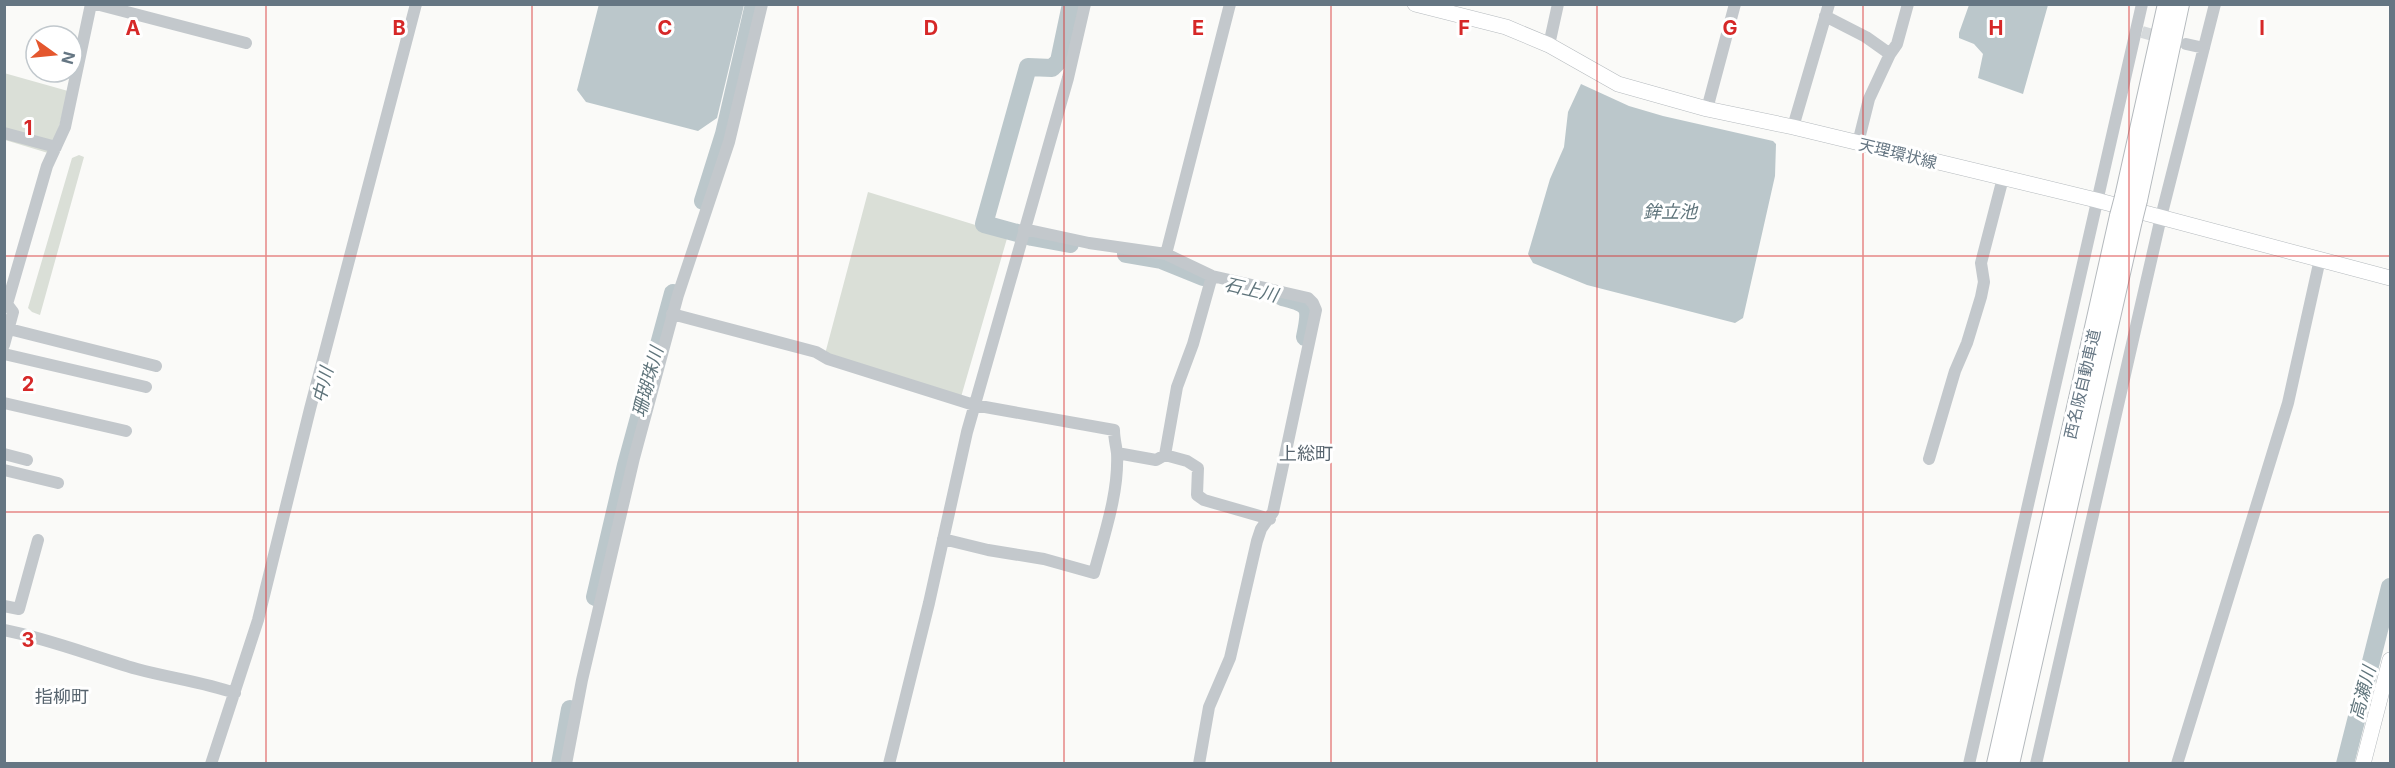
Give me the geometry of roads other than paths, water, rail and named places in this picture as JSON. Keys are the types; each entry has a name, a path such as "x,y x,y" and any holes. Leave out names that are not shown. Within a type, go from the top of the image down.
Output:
{"highway":[{"path":"2136,149 2132,134 2154,4"},
{"name":"西名阪自動車道","path":"2131,198 2136,149 2167,4"},
{"name":"西名阪自動車道","path":"1996,764 2126,218 2180,4"},
{"name":"西名阪自動車道","path":"2010,764 2126,218"}],"main road":[{"name":"天理環状線","path":"1415,4 1506,27 1549,45 1618,84 1707,109 1793,127 2096,200 2391,278"},
{"path":"2362,764 2391,660"}],"street":[{"path":"4,345 13,312 7,304 47,166 66,127 91,4"},
{"path":"96,4 246,43"},
{"path":"211,764 258,620 307,420 416,4"},
{"path":"566,764 582,680 634,458 672,314 729,142 762,4"},
{"path":"889,764 974,405 1068,78 1085,4"},
{"path":"1166,254 1230,4"},
{"path":"1549,45 1558,4"},
{"path":"1707,109 1735,4"},
{"path":"1857,143 1869,99 1897,44 1908,4"},
{"path":"1969,764 2096,200 2140,32 2142,4"},
{"path":"2036,764 2161,217 2215,4"},
{"path":"1793,127 1827,10 1890,54"},
{"path":"2186,44 2204,48"},
{"path":"4,133 56,147"},
{"path":"1929,459 1955,371 1967,343 1981,297 1984,282 1981,263 2002,178"},
{"path":"1024,229 1089,243 1166,254 1211,280 1308,298 1316,310 1276,501 1270,519 1261,529 1230,658 1209,707 1199,764"},
{"path":"2177,764 2288,403 2320,259"},
{"path":"1165,455 1178,387 1211,280"},
{"path":"672,314 816,352 828,359 974,405 1114,430 1117,453 1111,508 1095,573 1044,559 943,540"},
{"path":"9,329 156,366"},
{"path":"4,354 146,387"},
{"path":"4,403 126,431"},
{"path":"1117,453 1156,460 1165,455 1188,461 1198,468 1197,495 1204,500 1270,519"},
{"path":"4,454 27,460"},
{"path":"4,470 58,483"},
{"path":"4,606 19,609 38,540"},
{"path":"4,630 64,644 138,669 217,686 236,693"}],"water":[{"path":"599,4 744,5 717,118 698,131 586,102 577,90"},
{"path":"1969,5 2048,5 2023,94 1978,78 1983,54 1974,44 1959,38"},
{"name":"鉾立池","path":"1581,84 1629,106 1773,141 1776,144 1775,176 1743,318 1735,323 1587,285 1533,263 1528,254 1550,179 1564,147 1568,112"}],"waterway":[{"name":"珊瑚珠川","path":"703,201 724,134 754,4"},
{"name":"石上川","path":"1070,244 984,224 1028,67 1052,68 1059,61 1071,4"},
{"name":"石上川","path":"1126,254 1161,260 1203,277"},
{"name":"珊瑚珠川","path":"595,597 626,465 673,293"},
{"name":"石上川","path":"1282,297 1299,302 1307,309 1305,337"},
{"name":"高瀬川","path":"2345,764 2390,587"},
{"name":"珊瑚珠川","path":"560,764 570,709"}],"tunnel":[{"path":"2142,32 2167,39"}],"district":[{"name":"上総町","path":"1306,454"},
{"name":"指柳町","path":"62,697"}],"water label":[{"name":"中川","path":"323,385"}]}
